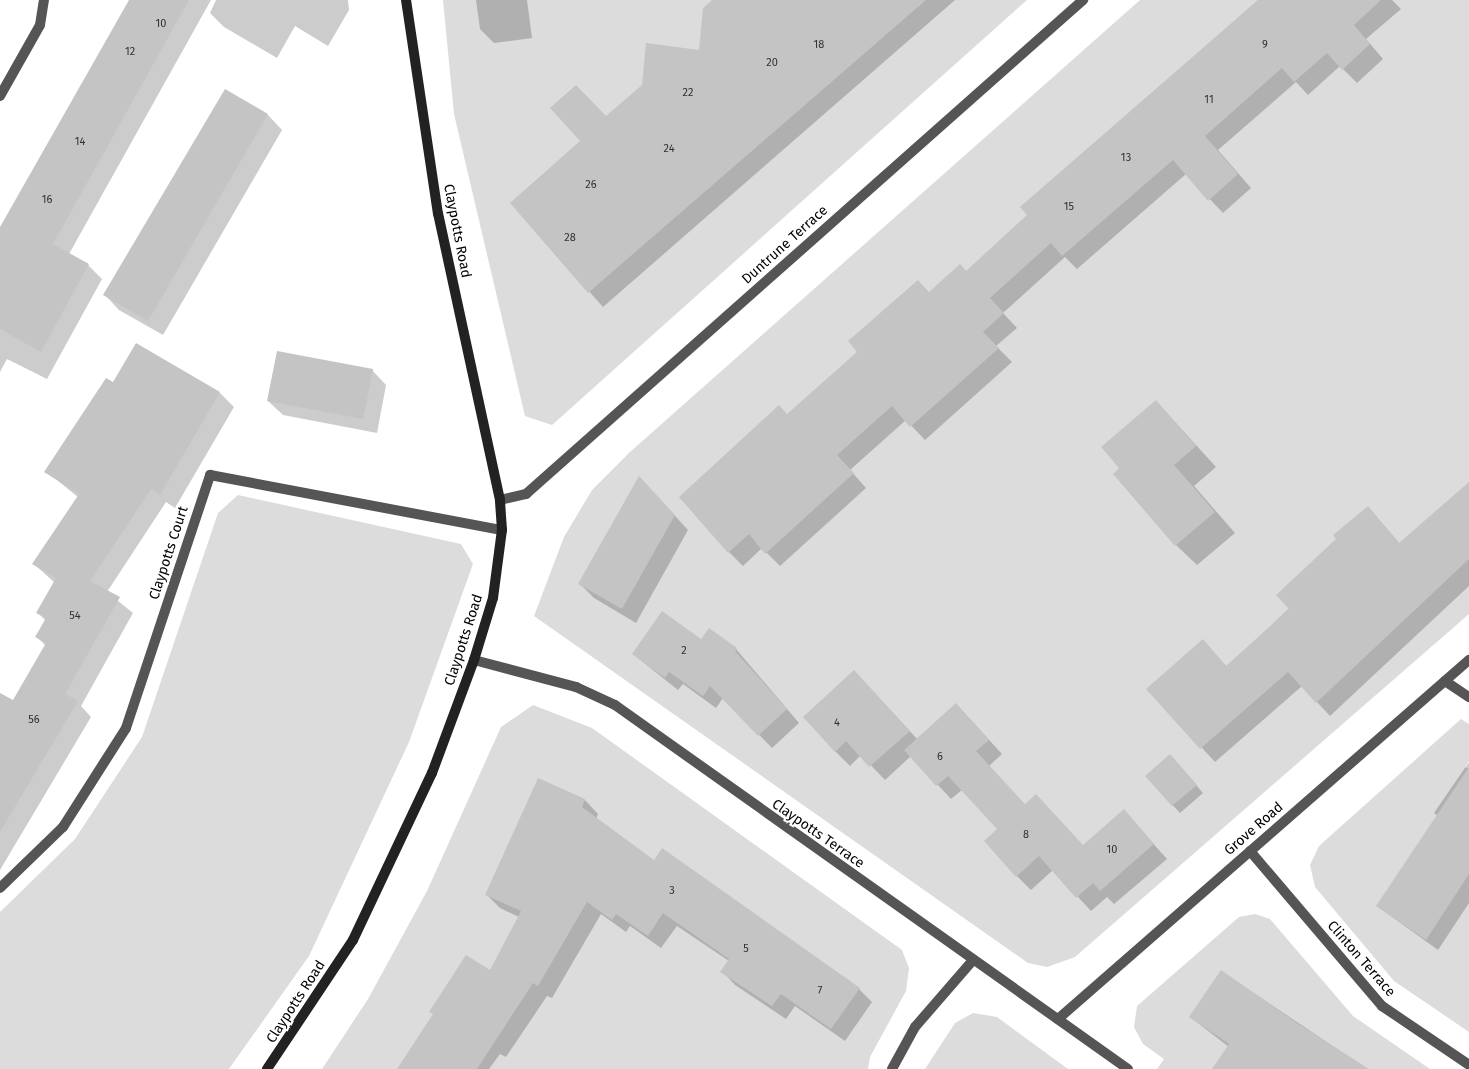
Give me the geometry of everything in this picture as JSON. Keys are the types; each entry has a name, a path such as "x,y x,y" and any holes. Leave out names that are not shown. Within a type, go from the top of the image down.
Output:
{"main road":[{"name":"Claypotts Road","path":"267,1069 352,940 432,773 474,660 494,598 502,530 500,500 438,214 406,0"}],"street":[{"path":"0,96 40,26 44,0"},
{"name":"Duntrune Terrace","path":"500,500 526,494 1083,0"},
{"name":"Claypotts Court","path":"0,888 63,827 126,728 210,475 502,530"},
{"name":"Claypotts Terrace","path":"474,660 576,687 615,706 1128,1069"},
{"name":"Grove Road","path":"1058,1019 1469,660"},
{"path":"1445,680 1469,697"},
{"name":"Clinton Terrace","path":"1250,851 1382,1006 1469,1065"},
{"path":"892,1069 915,1027 972,960"}],"shaded area":[{"path":"443,0 1027,0 552,425 525,416 454,114"},
{"path":"1140,0 1469,0 1469,614 1075,957 1047,967 1028,963 534,616 564,537 592,490 630,452"},
{"path":"238,495 461,544 473,564 409,742 309,956 229,1069 0,1069 0,912 75,839 142,737 218,513"},
{"path":"533,705 592,728 902,950 909,968 906,991 870,1057 868,1069 322,1069 368,999 427,891 501,727"},
{"path":"1461,719 1469,724 1469,761 1465,767 1469,769 1469,1032 1394,981 1315,887 1310,865 1319,846"},
{"path":"1255,914 1270,919 1353,1016 1430,1069 1157,1069 1164,1059 1143,1044 1134,1027 1137,1006 1239,917"},
{"path":"973,1013 997,1017 1068,1069 925,1069 955,1023"}],"building":[{"path":"129,0 189,0 53,244 89,264 41,352 0,329 0,227"},
{"path":"712,0 926,0 588,293 510,203 580,141 550,108 576,85 606,116 642,85 646,43 699,50 703,8"},
{"path":"1258,0 1381,0 1354,25 1370,44 1342,70 1327,53 1294,82 1282,68 1205,136 1238,174 1208,201 1173,160 1062,256 1051,243 990,298 1004,313 983,332 999,348 910,427 892,406 837,455 854,473 765,554 749,534 728,553 679,497 779,405 787,414 857,352 848,341 918,280 929,292 960,264 966,271 1027,215 1020,207"},
{"path":"225,89 268,114 148,321 103,295"},
{"path":"136,343 220,392 160,495 151,489 90,581 120,597 65,694 78,701 0,832 0,693 13,700 46,643 35,637 46,618 36,613 56,578 32,564 79,494 44,472 106,378 113,382"},
{"path":"277,351 373,369 363,419 267,401"},
{"path":"1156,400 1196,446 1174,465 1215,512 1175,546 1113,474 1119,468 1101,447"},
{"path":"639,476 675,515 622,609 578,584"},
{"path":"1469,482 1469,559 1316,703 1288,672 1200,749 1146,689 1203,639 1226,666 1289,609 1276,595 1336,539 1333,535 1368,506 1399,543"},
{"path":"662,611 701,639 709,628 737,648 735,651 787,709 758,736 710,686 703,696 669,672 665,678 632,654"},
{"path":"854,670 910,731 869,767 846,741 835,752 803,717"},
{"path":"956,703 989,740 976,751 1025,804 1036,794 1083,845 1124,809 1154,844 1100,891 1093,883 1076,898 1039,856 1016,877 984,841 997,829 948,776 936,786 904,750"},
{"path":"1170,754 1197,785 1172,806 1145,776"},
{"path":"1469,767 1469,874 1426,940 1376,906"},
{"path":"538,778 585,799 582,807 654,860 662,848 860,988 831,1029 781,994 772,1006 720,972 729,959 663,913 648,936 616,914 612,920 587,902 538,986 533,983 477,1069 397,1069 433,1014 429,1012 466,955 490,970 521,911 485,895"},
{"path":"1221,970 1297,1023 1369,1069 1212,1069 1229,1044 1189,1017"}]}
